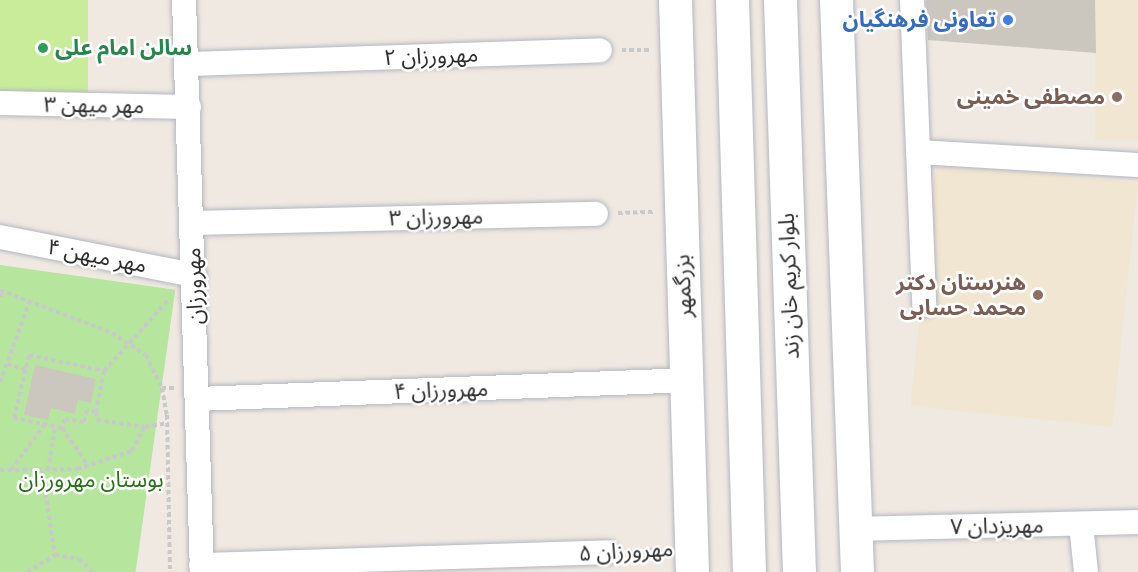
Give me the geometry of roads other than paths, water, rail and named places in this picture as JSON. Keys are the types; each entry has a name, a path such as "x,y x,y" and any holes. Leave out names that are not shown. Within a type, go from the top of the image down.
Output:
{"main road":[{"name":"بزرگمهر","path":"675,0 692,560"},
{"path":"732,0 749,572"},
{"name":"بلوار کریم خان زند","path":"780,0 799,572"},
{"path":"836,0 857,572"}],"street":[{"name":"مهرورزان","path":"184,0 201,569"},
{"path":"912,0 924,305"},
{"name":"مهرورزان ۲","path":"187,64 600,50"},
{"name":"مهر میهن ۳","path":"0,103 189,108"},
{"path":"918,152 1138,165"},
{"name":"مهرورزان ۳","path":"192,223 596,214"},
{"name":"مهر میهن ۴","path":"0,237 194,275"},
{"name":"مهرورزان ۴","path":"197,399 686,380"},
{"name":"مهریزدان ۷","path":"855,529 1138,522"},
{"path":"1081,524 1086,572"},
{"name":"مهرورزان ۵","path":"201,569 607,552"}],"place":[{"name":"تعاونی فرهنگیان","path":"1008,20"},
{"name":"سالن امام علی","path":"43,48"},
{"name":"مصطفی خمینی","path":"1117,97"},
{"name":"هنرستان دکتر محمد حسابی","path":"1038,295"}],"park label":[{"name":"بوستان مهرورزان","path":"91,480"}]}
